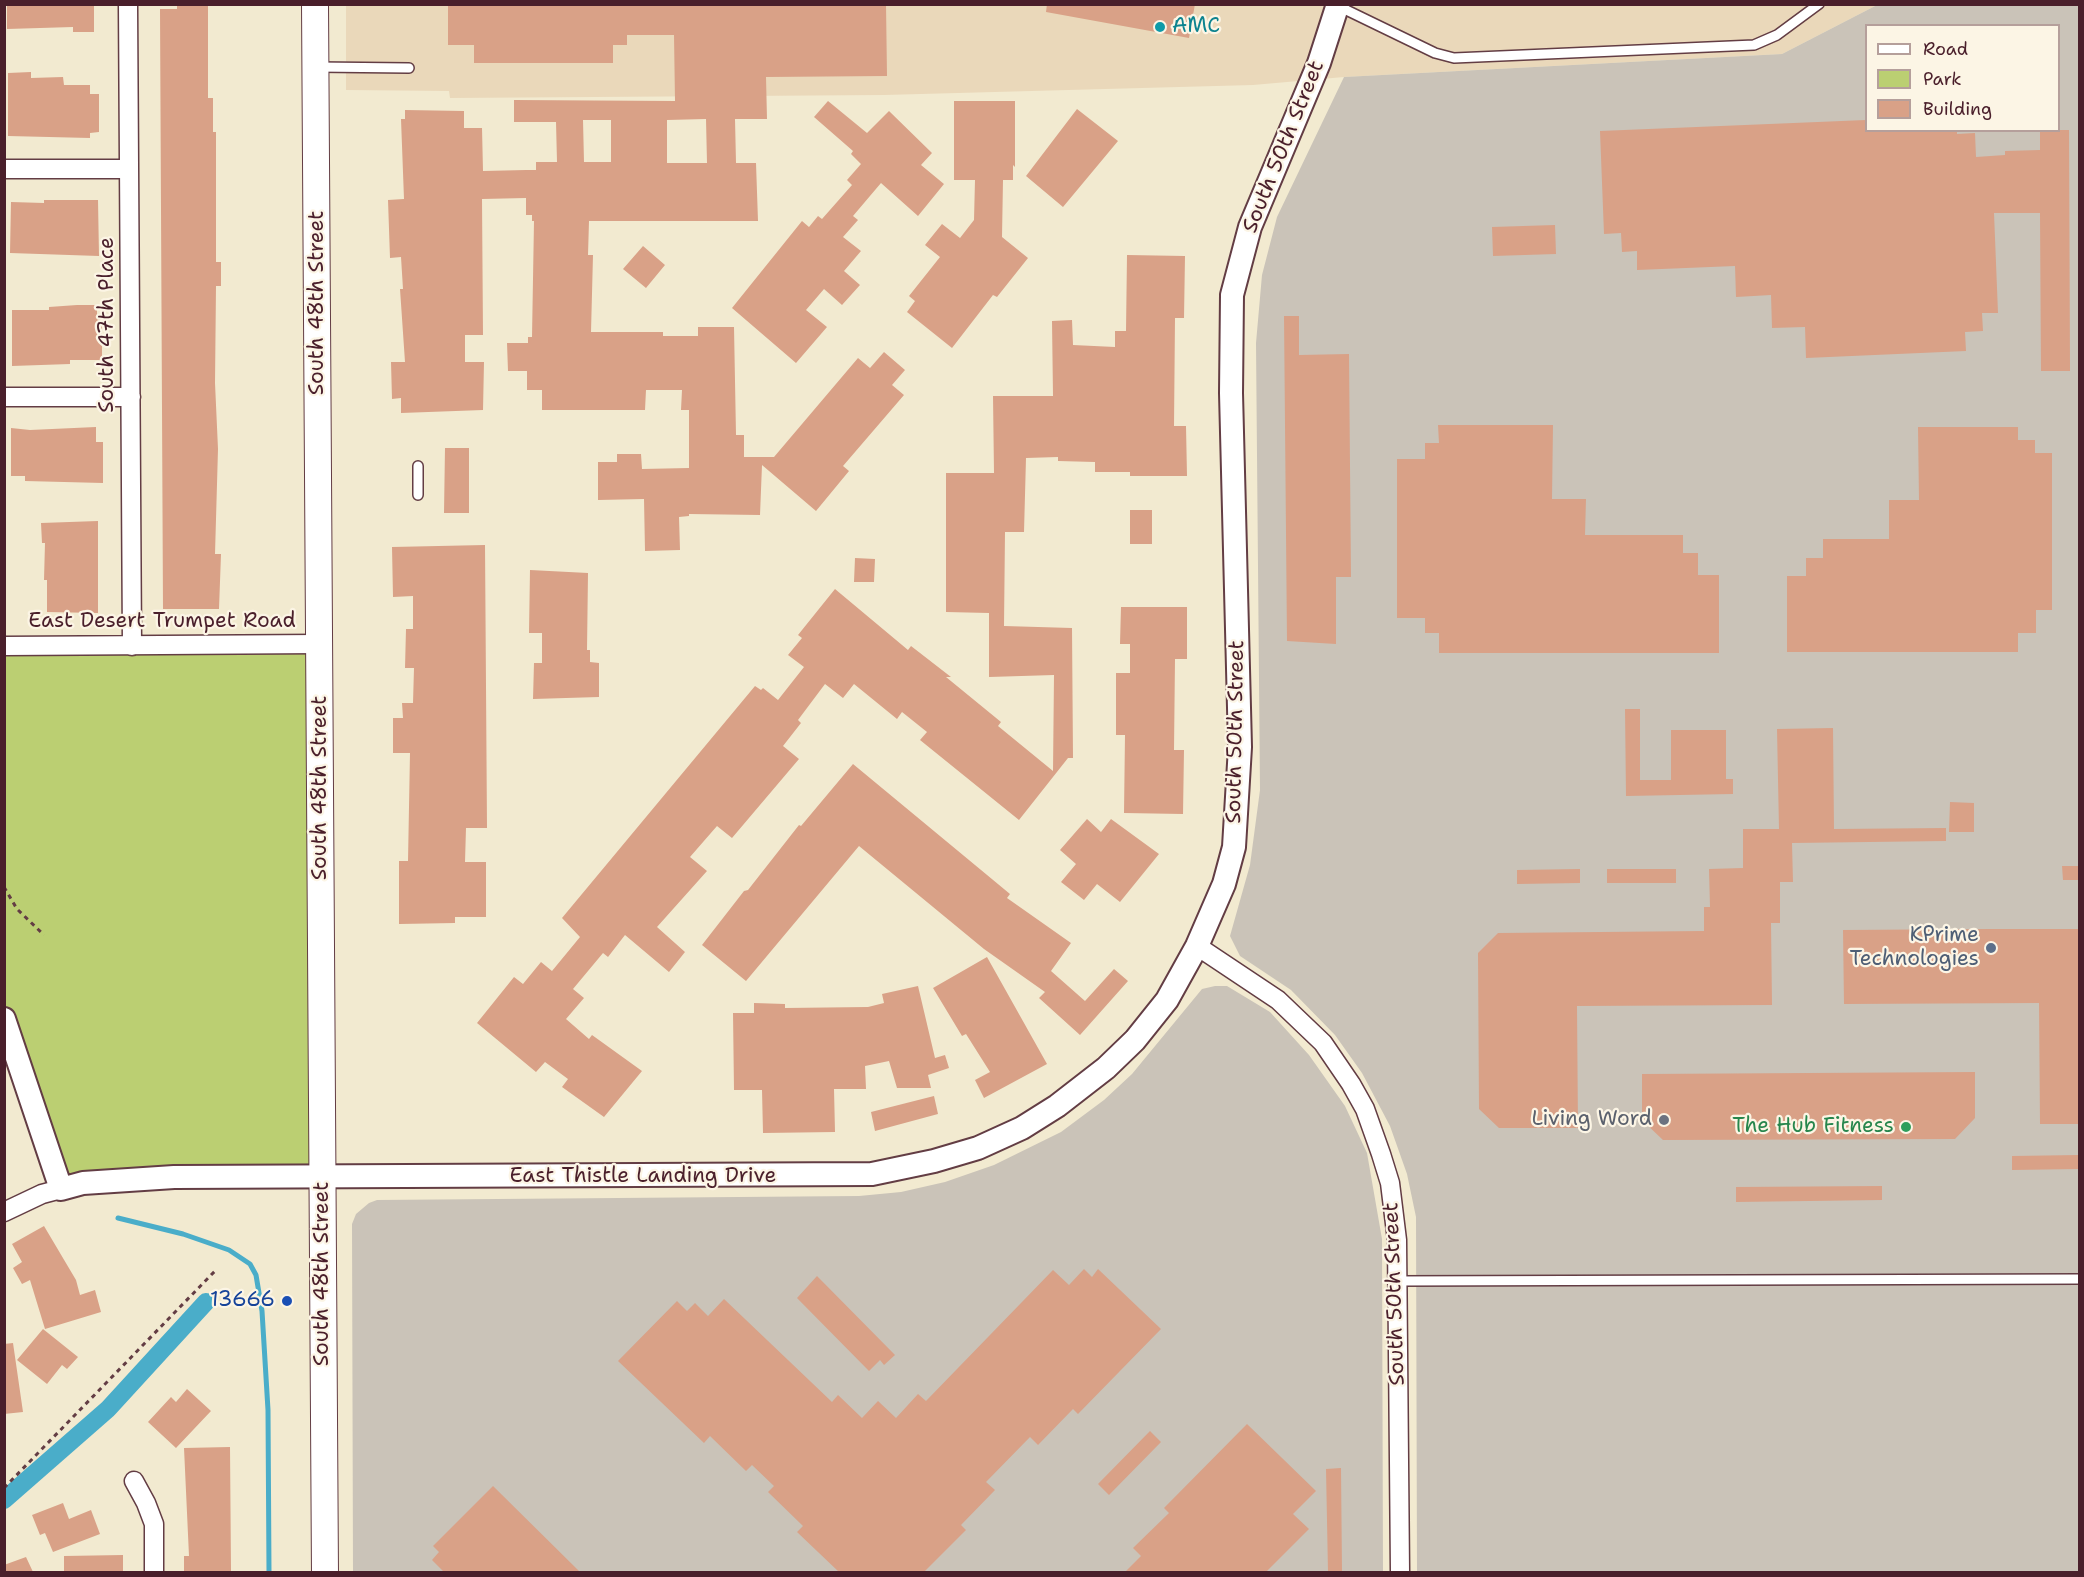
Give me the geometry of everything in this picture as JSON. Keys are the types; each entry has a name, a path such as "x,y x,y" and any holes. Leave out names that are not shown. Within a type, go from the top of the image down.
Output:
{"main road":[{"name":"South 48th Street","path":"315,4 325,1572"}],"street":[{"name":"South 47th Place","path":"128,4 132,646"},
{"name":"South 50th Street","path":"1338,5 1319,63 1250,227 1232,295 1231,393 1240,747 1234,847 1224,884 1197,946 1296,1015 1323,1043 1351,1084 1371,1126 1389,1183 1397,1240 1400,1572"},
{"path":"4,169 129,169"},
{"path":"4,398 131,397"},
{"name":"East Desert Trumpet Road","path":"4,646 320,644"},
{"name":"East Thistle Landing Drive","path":"4,1212 42,1194 83,1183 174,1177 322,1179 807,1176 872,1174 934,1161 978,1148 1022,1128 1057,1106 1106,1068 1135,1040 1167,1000 1197,946"},
{"path":"4,1019 61,1189"},
{"path":"134,1481 154,1524 154,1572"}],"lane":[{"path":"1338,5 1436,53 1454,58 1754,45 1777,35 1819,4"},
{"path":"316,67 409,68"},
{"path":"418,466 418,495"},
{"path":"1397,1281 2079,1279"}],"path":[{"path":"4,887 17,909 44,935"},
{"path":"4,1488 215,1271"}],"shaded area":[{"path":"346,5 1877,5 1782,54 1344,77 1253,85 884,95 450,98 449,91 346,90"},
{"path":"1877,5 2079,5 2079,1572 1417,1572 1416,1217 1407,1174 1390,1126 1362,1073 1335,1035 1291,990 1240,956 1230,936 1250,865 1260,790 1256,343 1262,275 1277,217 1344,77 1782,54"},
{"path":"1227,986 1270,1012 1309,1055 1345,1106 1367,1153 1382,1239 1383,1572 353,1572 352,1224 356,1214 369,1203 377,1200 859,1196 901,1192 945,1182 994,1165 1061,1132 1104,1100 1132,1074 1202,989"}],"green space":[{"path":"320,644 322,1179 61,1189 5,1019 4,646"}],"building":[{"path":"7,4 94,4 94,32 73,32 73,27 7,29"},
{"path":"208,4 208,98 213,98 213,132 216,132 216,262 221,262 221,286 216,286 215,383 218,449 215,554 221,554 219,609 163,609 160,9 177,9 177,6"},
{"path":"448,4 886,4 887,76 766,77 767,119 735,119 736,163 756,163 758,221 589,221 588,255 593,255 591,332 663,332 663,336 698,336 698,327 734,327 736,435 744,435 744,457 774,457 858,358 870,368 884,352 905,370 892,385 904,395 843,466 849,471 816,511 762,465 760,515 689,514 689,516 679,517 680,550 645,551 644,499 598,500 598,462 617,462 617,454 641,454 642,469 689,468 689,410 681,410 682,390 646,390 645,410 542,410 542,390 527,390 527,371 508,371 507,343 528,343 528,337 532,337 534,221 532,221 532,215 526,215 526,198 482,199 483,335 465,335 465,362 484,362 483,410 401,413 401,398 392,399 391,362 405,362 400,289 403,289 401,257 390,258 388,200 404,199 401,119 405,119 405,110 464,111 464,128 482,128 483,171 536,170 536,162 557,162 556,122 514,122 514,100 675,101 674,35 627,35 627,45 613,45 613,63 474,63 474,45 448,45","holes":["706,119 707,163 667,163 667,120","583,120 611,120 611,162 584,162"]},
{"name":"AMC","path":"1047,4 1195,4 1189,38 1046,12"},
{"path":"31,72 31,78 63,77 64,85 90,85 90,94 99,94 99,132 90,133 90,138 8,136 8,73"},
{"path":"828,101 867,133 889,111 932,153 921,165 944,184 918,216 881,183 853,216 858,220 843,237 861,251 844,271 860,285 842,305 824,289 806,310 827,327 796,363 732,308 802,221 809,227 818,216 822,219 852,185 847,180 861,164 851,154 853,151 814,117"},
{"path":"954,101 1015,101 1015,167 1013,165 1013,180 1003,180 1002,237 1028,258 997,297 993,295 952,348 907,312 915,301 909,296 940,257 925,245 942,224 960,238 974,220 975,180 954,180"},
{"path":"1077,109 1118,141 1063,207 1026,176"},
{"path":"1865,120 1865,132 1975,133 1976,157 2005,155 2005,151 2040,150 2040,132 2069,130 2070,371 2041,371 2040,213 1994,213 1998,313 1982,313 1983,331 1965,332 1966,351 1806,358 1805,327 1772,328 1771,295 1736,297 1735,266 1637,270 1637,251 1622,252 1621,233 1604,234 1600,131"},
{"path":"44,200 98,200 99,256 10,253 11,202 44,203"},
{"path":"1555,225 1556,254 1493,256 1492,227"},
{"path":"643,246 665,265 646,288 623,269"},
{"path":"1127,255 1185,256 1184,318 1175,318 1174,426 1186,426 1187,476 1130,476 1130,472 1095,472 1095,462 1058,461 1058,457 1026,458 1024,532 1005,532 1004,626 1072,628 1073,758 1068,758 1019,820 920,740 927,732 902,712 897,719 854,684 843,698 825,684 798,720 801,723 783,746 799,759 732,838 717,826 690,857 707,871 657,927 685,952 669,972 625,935 608,957 603,953 573,989 584,998 566,1019 589,1039 592,1035 642,1071 604,1117 562,1087 568,1079 545,1062 536,1072 477,1023 514,977 523,984 541,962 552,971 580,937 562,918 755,686 761,690 763,688 778,700 804,667 788,655 802,638 798,635 835,589 908,650 911,646 951,677 946,677 1001,722 998,726 1053,771 1054,675 989,677 989,613 946,612 946,473 994,473 993,396 1053,396 1052,321 1072,320 1073,345 1115,347 1115,331 1126,331"},
{"path":"97,305 97,319 102,319 102,360 70,360 70,364 12,366 12,310 49,310 49,307"},
{"path":"1284,316 1299,316 1299,355 1349,354 1351,577 1336,577 1336,644 1287,641"},
{"path":"1438,425 1553,425 1552,499 1586,499 1585,535 1683,535 1683,553 1698,553 1698,575 1719,575 1719,653 1439,653 1439,633 1425,633 1425,618 1397,618 1397,459 1425,459 1425,443 1439,443"},
{"path":"96,427 96,442 103,442 103,483 25,481 25,476 11,476 11,428 30,430"},
{"path":"1918,427 2018,427 2018,440 2035,440 2035,453 2052,453 2052,610 2036,610 2036,633 2018,633 2018,652 1787,652 1787,576 1806,576 1806,558 1823,558 1823,539 1889,539 1889,500 1919,500"},
{"path":"445,448 469,448 469,513 444,513"},
{"path":"1130,510 1152,510 1152,544 1130,544"},
{"path":"98,521 98,613 47,612 47,580 44,580 45,543 42,543 41,523"},
{"path":"485,545 487,828 466,828 465,862 486,862 486,917 455,917 455,923 399,924 399,861 408,861 410,753 393,753 393,718 403,718 402,703 413,703 414,668 405,668 406,629 413,629 413,596 393,597 392,547"},
{"path":"855,558 875,559 874,582 854,582"},
{"path":"530,570 588,573 587,650 590,650 590,662 599,663 599,697 533,699 534,663 542,663 542,633 529,633"},
{"path":"1121,607 1187,607 1187,659 1175,659 1174,750 1184,750 1183,814 1124,813 1125,735 1116,735 1116,673 1130,673 1130,644 1120,644"},
{"path":"1625,709 1640,709 1640,780 1671,780 1671,730 1726,730 1726,779 1733,779 1733,794 1626,796"},
{"path":"1833,728 1834,829 1946,828 1946,841 1792,843 1793,882 1780,882 1780,923 1771,923 1772,1005 1577,1006 1578,1128 1499,1128 1479,1109 1478,953 1498,933 1704,931 1704,907 1710,907 1709,869 1743,868 1743,829 1779,829 1777,729"},
{"path":"853,764 1010,894 1007,898 1071,943 1051,971 1085,1001 1114,969 1128,981 1080,1035 1039,998 1045,992 984,949 859,846 746,981 702,945 799,825 801,826"},
{"path":"1950,802 1974,803 1974,832 1949,832"},
{"path":"1087,819 1101,832 1111,819 1159,854 1120,902 1097,884 1084,900 1061,882 1076,864 1060,850"},
{"path":"2062,866 2079,866 2079,880 2063,880"},
{"path":"1580,869 1580,883 1517,884 1517,870"},
{"path":"1607,869 1676,869 1676,883 1607,883"},
{"path":"2079,929 2079,1124 2040,1124 2039,1003 1844,1004 1843,930"},
{"path":"987,957 1047,1064 984,1098 975,1080 990,1072 966,1034 962,1036 933,988"},
{"path":"918,986 935,1058 945,1055 949,1068 928,1075 931,1088 897,1088 889,1061 865,1066 866,1089 834,1089 835,1132 763,1133 762,1090 734,1090 733,1013 754,1013 754,1003 785,1004 785,1008 868,1007 884,1003 882,994"},
{"path":"1975,1072 1975,1118 1955,1139 1663,1140 1642,1120 1642,1074"},
{"path":"934,1096 938,1114 875,1131 871,1112"},
{"path":"2079,1155 2079,1169 2012,1170 2012,1156"},
{"path":"1882,1186 1882,1200 1736,1202 1736,1187"},
{"path":"44,1226 76,1280 80,1295 95,1290 101,1312 45,1329 30,1280 22,1284 13,1268 22,1262 12,1244"},
{"path":"1084,1269 1092,1277 1098,1269 1161,1329 1078,1414 1073,1409 1038,1445 1030,1437 986,1482 995,1490 961,1525 966,1530 924,1572 839,1572 797,1532 803,1526 768,1492 774,1486 752,1465 746,1471 710,1436 704,1443 618,1361 677,1301 687,1311 695,1303 708,1316 724,1299 832,1402 838,1395 862,1418 878,1401 896,1418 918,1394 926,1401 1053,1270 1069,1285"},
{"path":"817,1276 895,1355 884,1365 880,1360 869,1371 797,1298"},
{"path":"43,1329 78,1357 67,1369 62,1365 47,1384 17,1360"},
{"path":"13,1343 23,1412 4,1414 4,1344"},
{"path":"187,1389 211,1411 176,1448 148,1422 171,1397 176,1402"},
{"path":"1247,1424 1316,1491 1293,1514 1309,1529 1266,1572 1125,1572 1141,1556 1133,1548 1169,1513 1164,1508"},
{"path":"1150,1431 1161,1442 1109,1495 1098,1484"},
{"path":"230,1447 231,1572 184,1572 184,1556 189,1556 184,1448"},
{"path":"1341,1468 1342,1572 1328,1572 1326,1469"},
{"path":"493,1486 580,1572 444,1572 432,1560 439,1552 433,1546"},
{"path":"63,1503 69,1519 91,1510 100,1534 53,1552 45,1533 40,1535 32,1515"},
{"path":"123,1555 123,1572 64,1572 64,1556"},
{"path":"26,1557 33,1572 4,1572 4,1565"}],"waterway":[{"path":"118,1218 183,1234 229,1250 250,1264 256,1275 262,1311 268,1410 269,1572"},
{"path":"4,1500 108,1409 206,1302"}],"place":[{"name":"AMC","path":"1160,27"},
{"name":"KPrime Technologies","path":"1991,948"},
{"name":"Living Word","path":"1664,1120"},
{"name":"The Hub Fitness","path":"1906,1127"},
{"name":"13666","path":"287,1301"}]}
